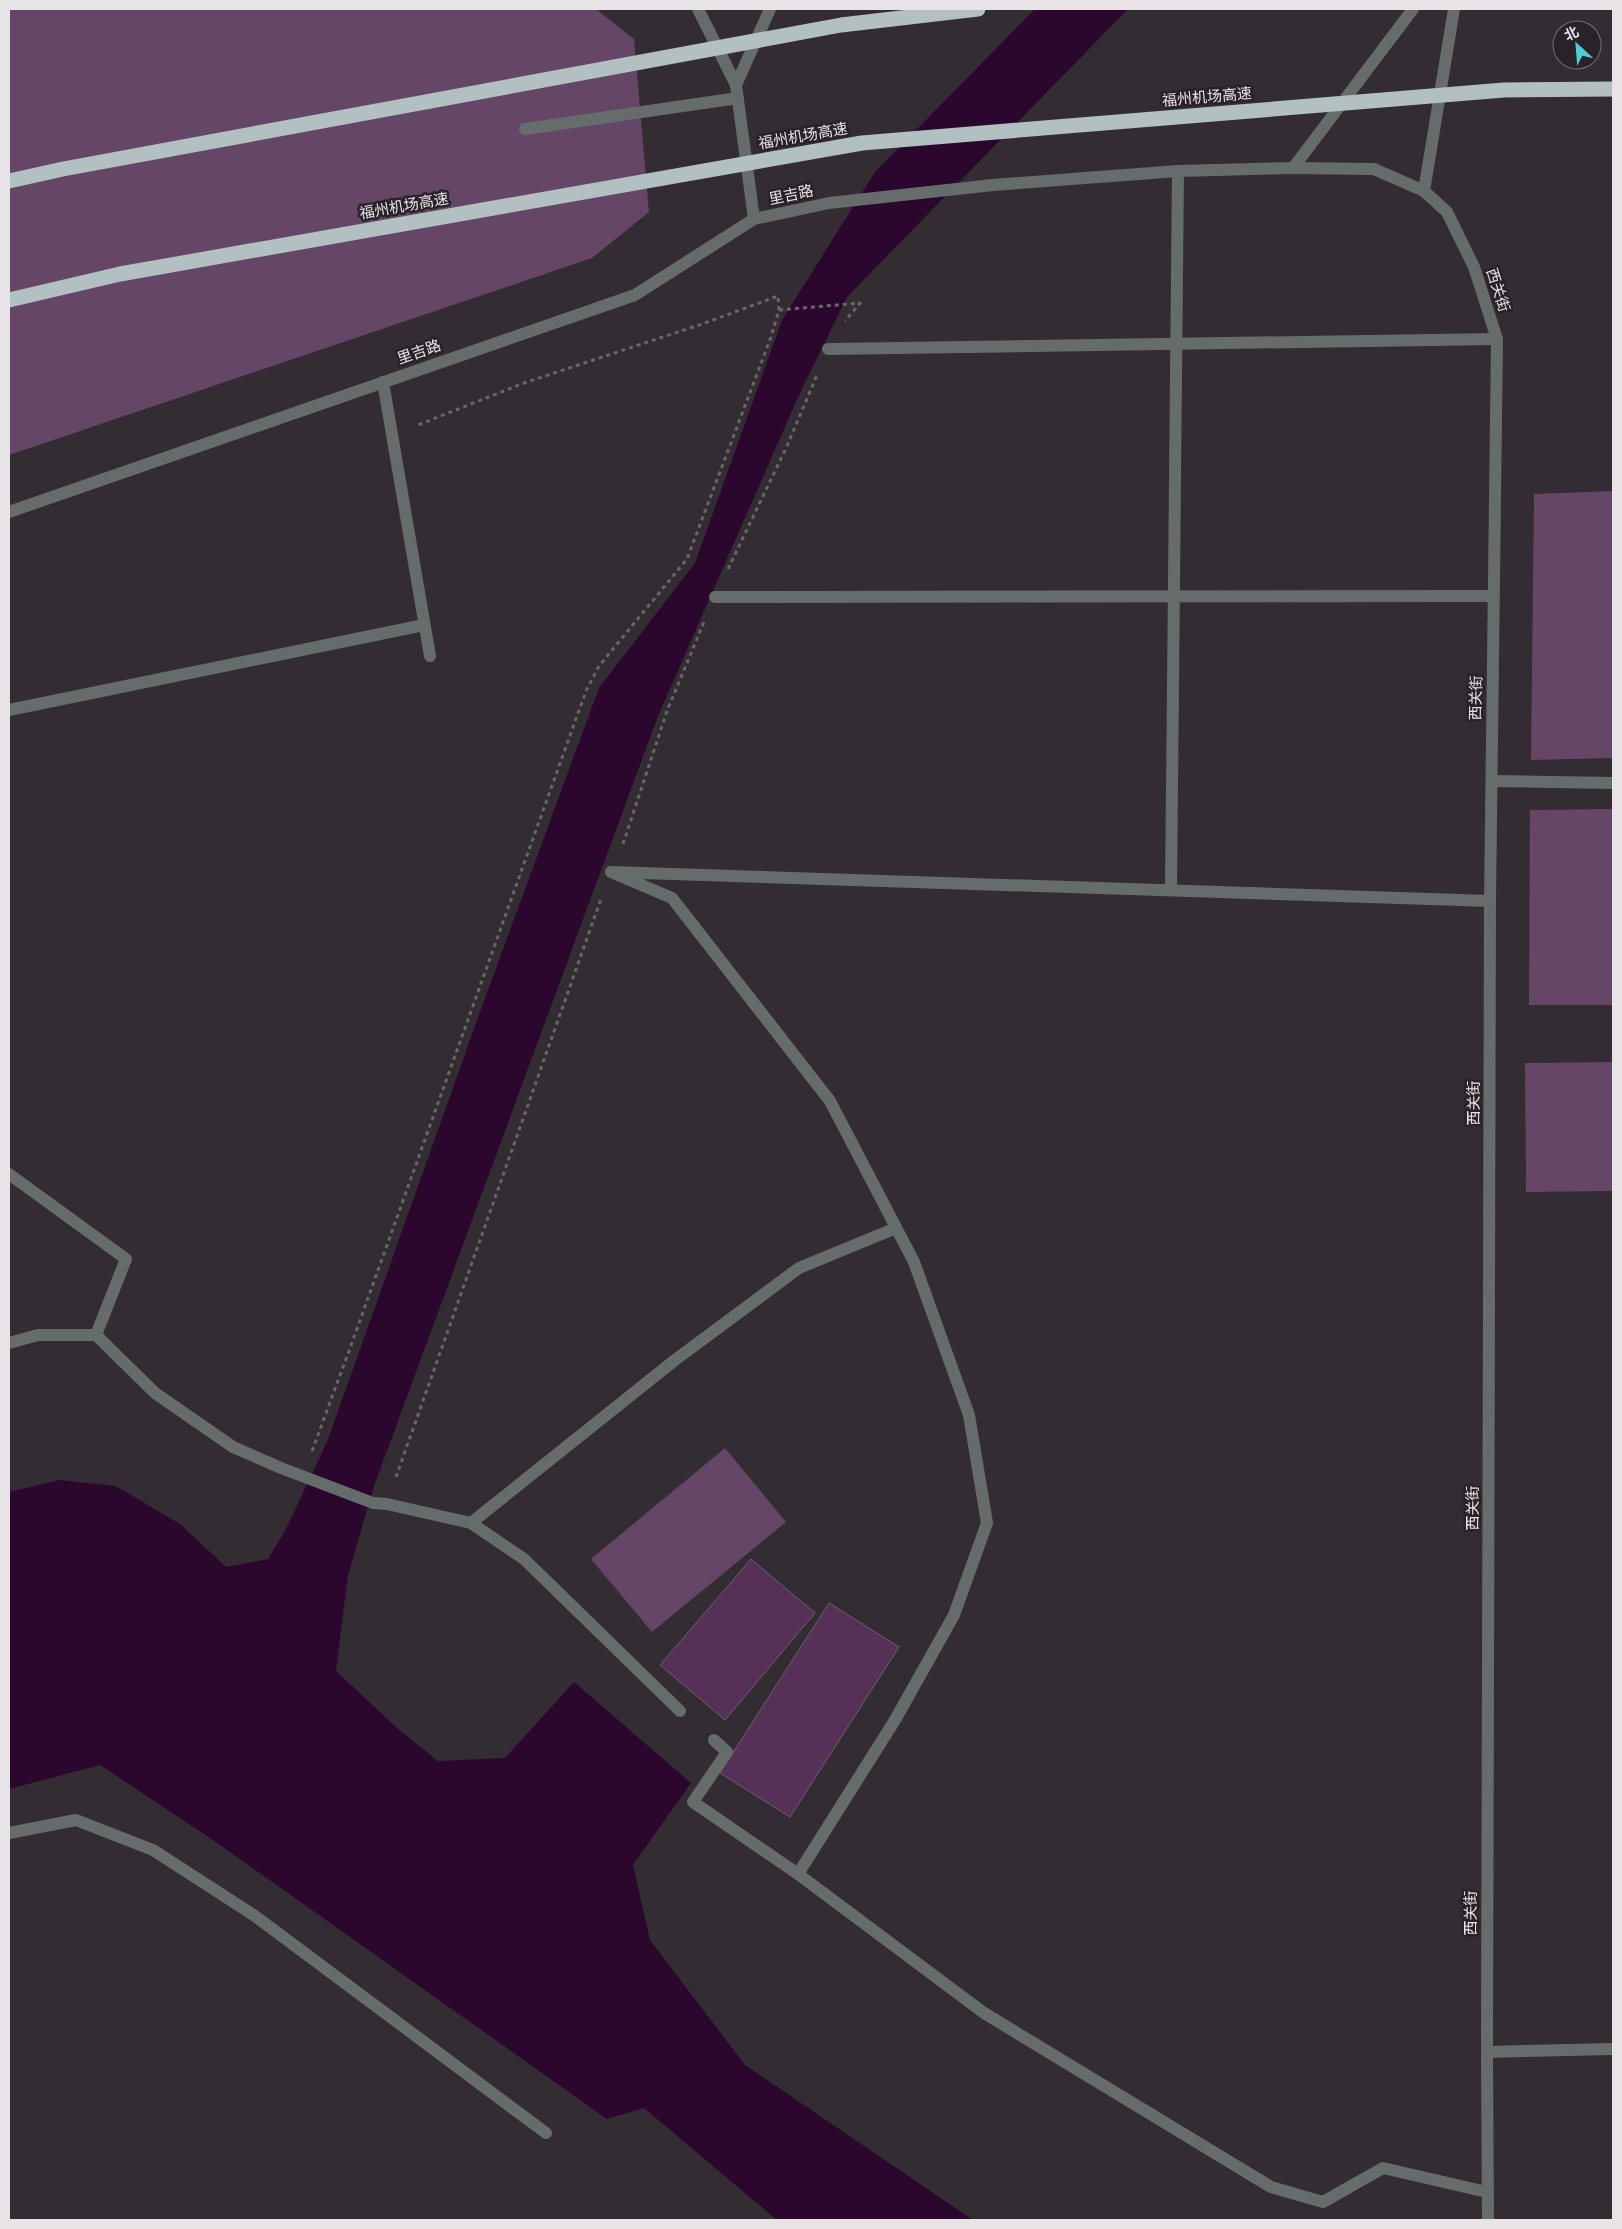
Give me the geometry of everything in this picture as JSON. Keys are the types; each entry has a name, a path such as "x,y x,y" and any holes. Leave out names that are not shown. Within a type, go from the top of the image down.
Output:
{"highway":[{"path":"9,182 63,170 841,25 978,9"},
{"name":"福州机场高速","path":"9,300 120,274 862,143 1504,90 1613,89"}],"street":[{"path":"698,9 736,85 754,219"},
{"path":"736,85 770,9"},
{"path":"1293,168 1413,9"},
{"path":"1424,191 1454,9"},
{"path":"525,129 738,98"},
{"name":"西关街","path":"1178,171 1293,168 1374,169 1424,191 1447,212 1474,267 1497,339 1490,901 1488,2220"},
{"path":"1171,890 1178,171"},
{"name":"里吉路","path":"9,512 635,295 754,219 829,203 994,185 1178,171"},
{"path":"828,349 1497,339"},
{"path":"383,382 430,656"},
{"path":"714,598 1493,596"},
{"path":"9,710 424,626"},
{"path":"1492,781 1613,783"},
{"path":"798,1874 895,1720 954,1615 987,1523 969,1415 914,1262 830,1100 672,898 611,872 1490,901"},
{"path":"9,1174 126,1259 96,1335"},
{"path":"471,1523 675,1360 799,1268 896,1228"},
{"path":"9,1343 38,1335 96,1335 155,1393 233,1447 281,1468 374,1503 387,1504 471,1523 524,1559 680,1712"},
{"path":"714,1740 727,1752 693,1802 798,1874 984,2013 1271,2187 1323,2202 1383,2168 1487,2192"},
{"path":"9,1833 76,1820 153,1850 255,1916 546,2133"},
{"path":"1487,2052 1613,2049"}],"path":[{"path":"308,1459 349,1351 586,691 598,666 686,558 771,337 779,310 778,296 705,323 524,383 392,436"},
{"path":"779,310 852,304"}],"shaded area":[{"path":"9,9 596,9 634,39 649,212 592,258 9,455"},
{"path":"1035,9 1128,9 847,297 799,395 658,716 374,1486 348,1575 336,1671 397,1728 438,1761 505,1758 574,1682 691,1783 633,1865 650,1940 745,2065 973,2220 777,2220 644,2108 607,2119 213,1840 100,1765 9,1789 9,1492 59,1480 116,1486 180,1524 226,1567 268,1559 285,1531 327,1442 480,1012 599,688 695,563 782,320 875,172"},
{"path":"1613,491 1613,758 1531,760 1534,494"},
{"path":"1613,809 1613,1005 1529,1005 1530,810"},
{"path":"1613,1062 1613,1191 1526,1192 1525,1063"},
{"path":"725,1448 786,1522 652,1632 591,1559"}],"building":[{"path":"751,1559 815,1613 725,1720 660,1665"},
{"path":"829,1603 899,1647 790,1817 720,1773"}]}
